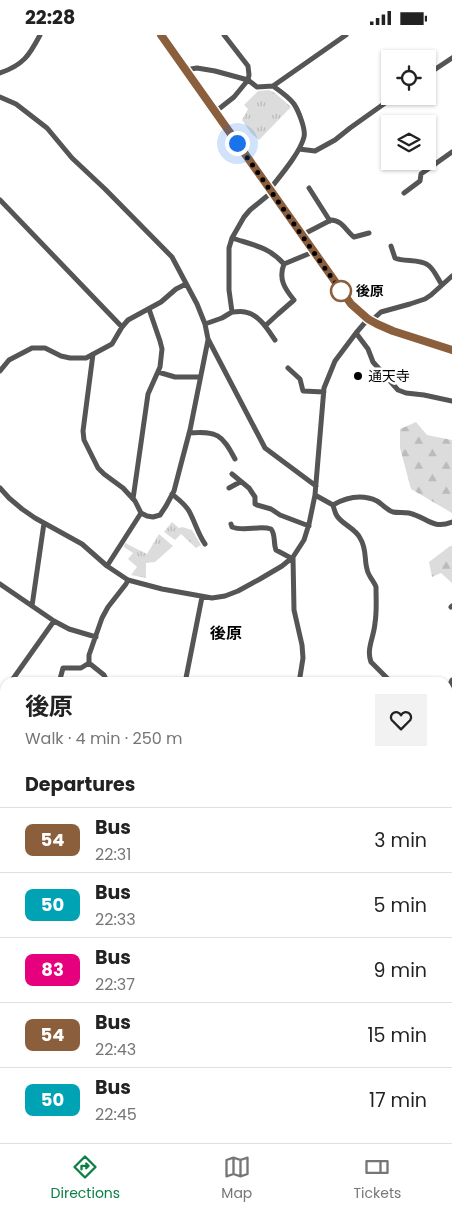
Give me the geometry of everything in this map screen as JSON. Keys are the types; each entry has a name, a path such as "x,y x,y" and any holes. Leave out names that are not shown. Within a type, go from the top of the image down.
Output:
{"main road":[{"path":"161,35 351,304 369,320 393,331 452,351"}],"street":[{"path":"0,73 20,63 34,47 40,35"},
{"path":"215,112 234,97 248,80 249,75 248,66 224,35"},
{"path":"187,71 197,68 215,71 248,80 257,87 273,86 346,35"},
{"path":"436,68 452,57"},
{"path":"232,311 228,255 232,238 244,217 271,191 299,149 304,136 304,129 293,103 273,86"},
{"path":"0,97 16,104 47,128 72,159 105,189 172,257 198,304 208,339 265,448 316,486"},
{"path":"299,149 316,151 336,140 383,105"},
{"path":"404,193 420,181 421,174 452,152"},
{"path":"309,188 330,221"},
{"path":"0,200 122,327"},
{"path":"302,235 335,220 340,222 354,237 368,233"},
{"path":"232,238 262,247 284,264"},
{"path":"391,247 395,258 398,260 422,262 429,265 442,285"},
{"path":"265,326 294,300 282,283 281,273 284,264 313,252"},
{"path":"0,488 22,509 82,545 107,566 128,579 162,589 202,597 218,597 238,591 268,575 292,557 304,540 309,526 315,495 324,392 328,376 335,361 356,333 369,320 381,312 410,305 424,299 452,276"},
{"path":"0,371 9,361 32,349 45,348 61,356 86,358 112,344 128,320 161,302 176,289 186,284"},
{"path":"133,499 148,394 158,372 162,349 149,309"},
{"path":"205,324 222,318 232,311 245,311 251,313 265,326 275,340"},
{"path":"356,333 368,349 373,362 398,390 452,401"},
{"path":"93,354 83,431 84,440 98,467 104,474 123,488 133,499 141,513 153,517 160,515 172,494 189,433 208,339"},
{"path":"288,368 300,379 304,391 324,392"},
{"path":"158,372 175,377 200,377"},
{"path":"189,433 207,432 218,436 227,444 235,459"},
{"path":"232,474 252,492 255,497 255,504 309,526"},
{"path":"229,488 240,482"},
{"path":"172,494 189,511 205,544"},
{"path":"315,495 333,505 336,515 356,532 364,546 366,568 376,587 376,622 369,649 369,659 386,677"},
{"path":"333,505 352,497 363,497 376,501 394,512 408,513 433,524 443,525 452,522"},
{"path":"107,566 141,513"},
{"path":"32,606 44,523"},
{"path":"231,525 240,529 271,529 274,535 276,550 292,557"},
{"path":"292,557 294,610 303,658 300,677"},
{"path":"89,663 89,655 102,618 128,579"},
{"path":"0,584 68,629 96,637"},
{"path":"186,677 202,597"},
{"path":"14,677 54,621"},
{"path":"61,677 63,668 82,667 89,663"},
{"path":"89,663 105,677"}],"green space":[{"path":"269,90 291,107 259,140 251,133 242,120 248,109 244,105 258,91"},
{"path":"416,422 427,435 452,440 452,513 411,489 400,448 400,429"},
{"path":"172,522 179,528 192,530 201,545 196,548 181,534 175,540 164,532"},
{"path":"159,534 173,546 155,562 146,563 146,578 131,575 137,567 128,559 133,553 124,547 125,543 147,554"},
{"path":"452,546 452,583 441,573 432,577 429,562"}],"bus line":[{"name":"54","path":"161,35 351,304 368,319 377,324 452,350"}],"place":[{"name":"後原","path":"341,291"},
{"name":"通天寺","path":"358,376"}],"district":[{"name":"後原","path":"226,633"}],"route":[{"path":"237,143 343,294 341,291"}]}
